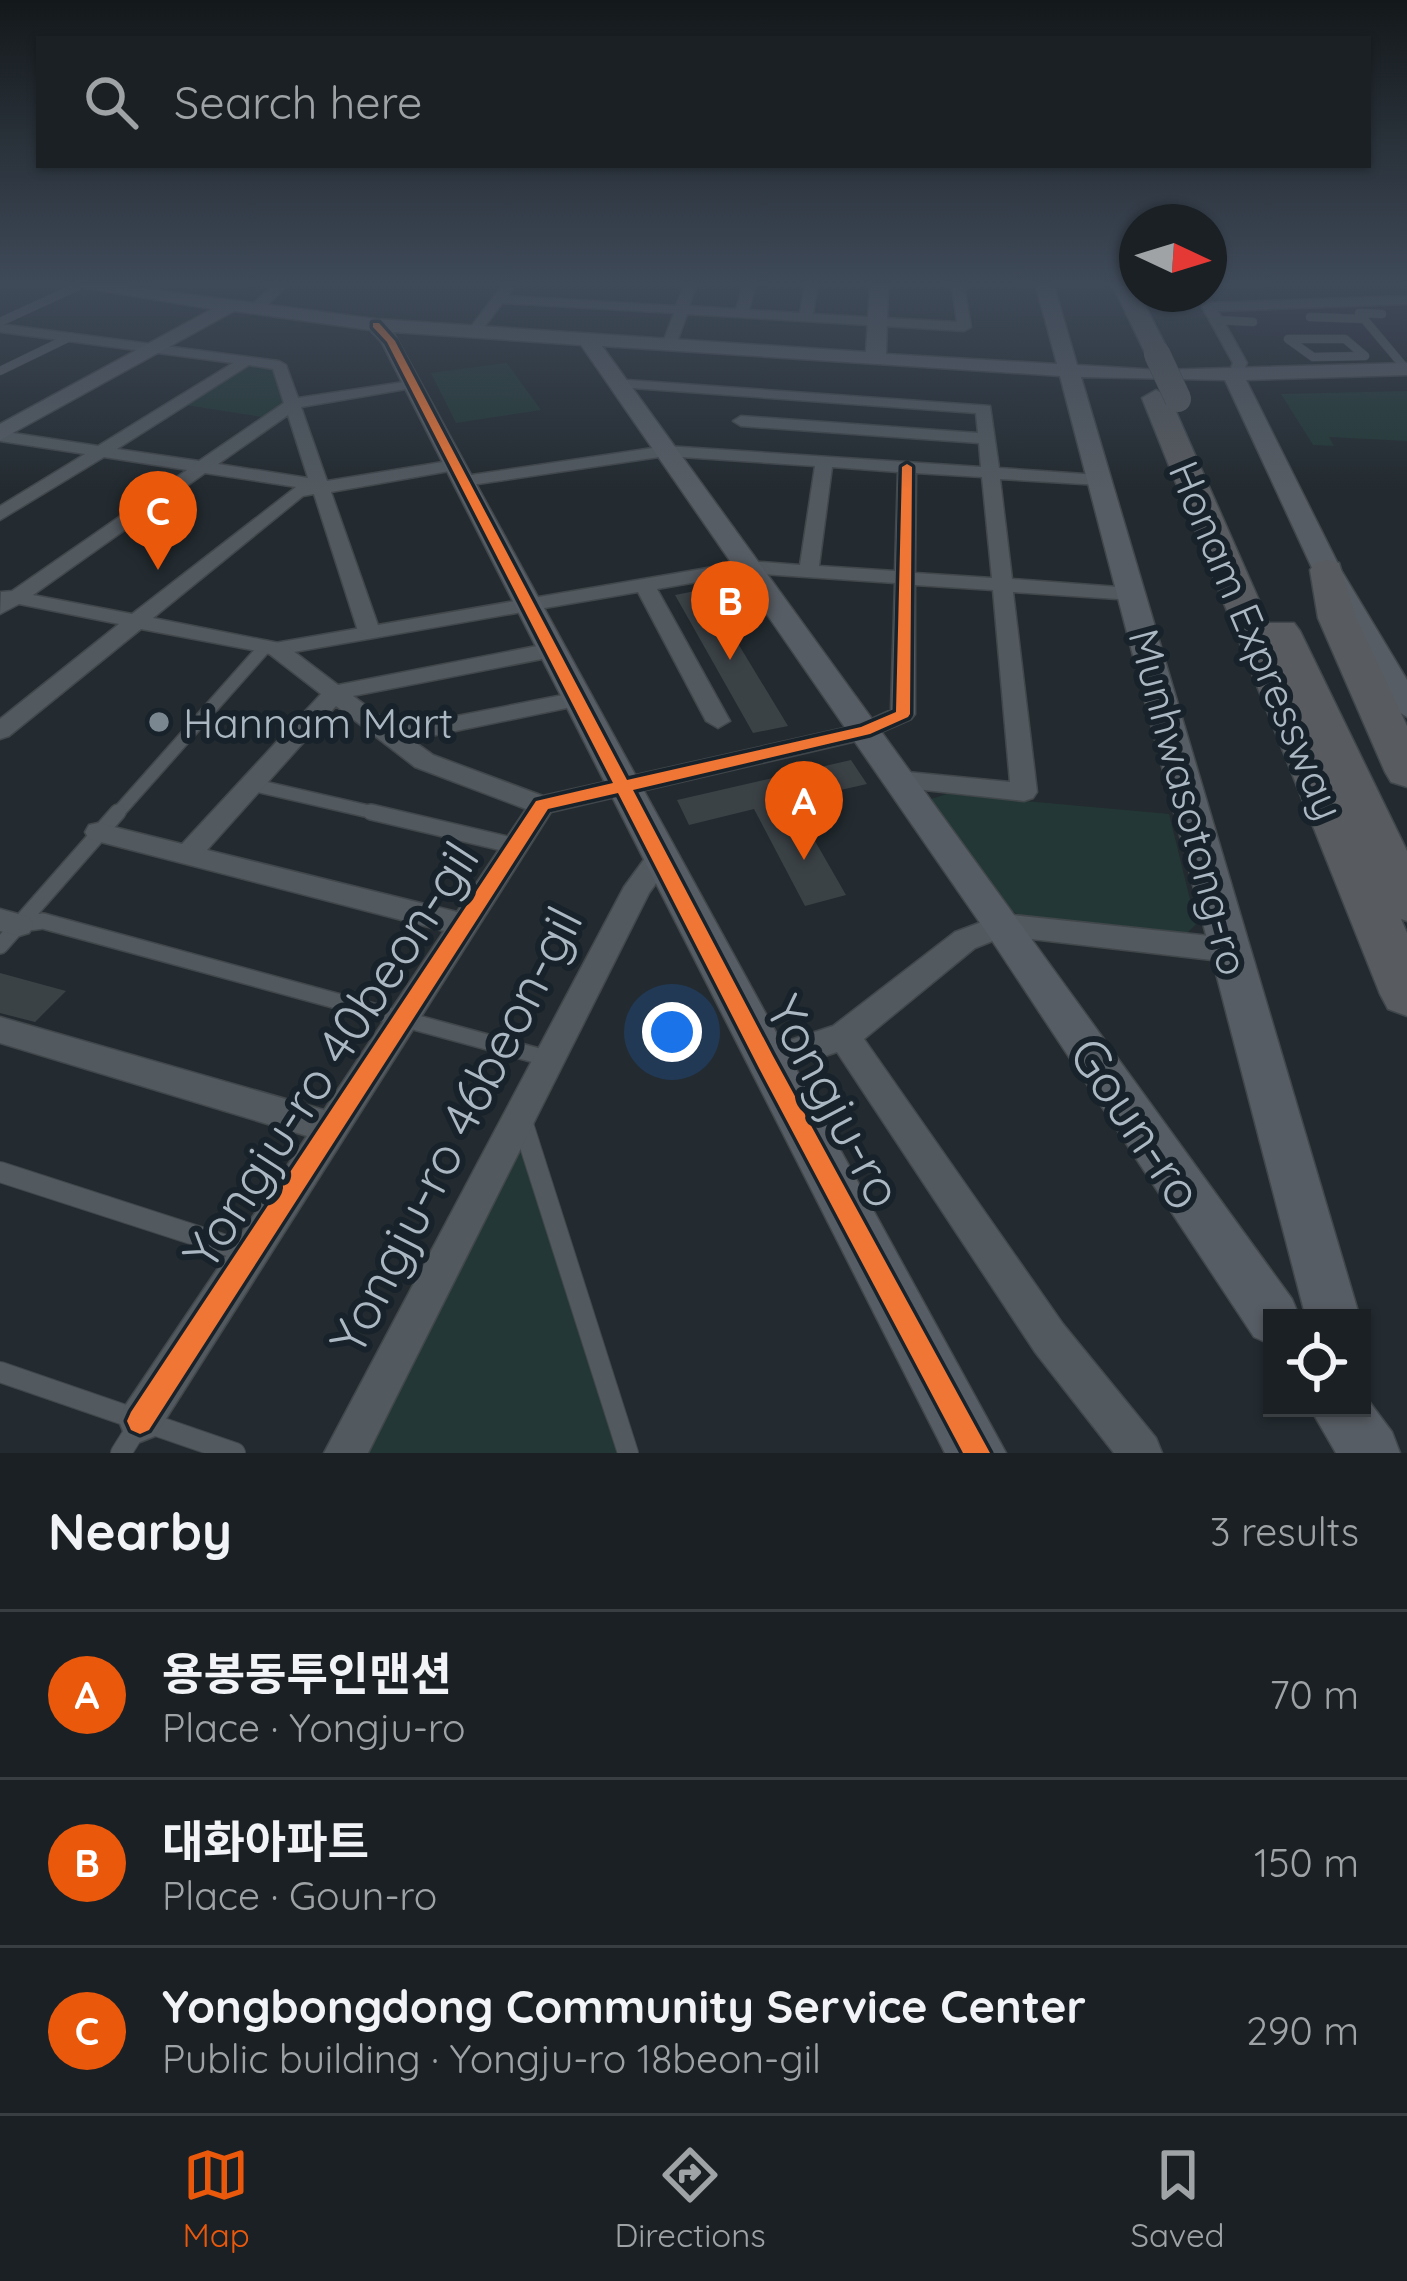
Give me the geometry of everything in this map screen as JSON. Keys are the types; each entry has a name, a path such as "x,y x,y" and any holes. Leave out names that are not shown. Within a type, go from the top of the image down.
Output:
{"highway":[{"name":"Honam Expressway","path":"1146,354 1407,902"},
{"name":"Honam Expressway","path":"1167,398 1407,994"},
{"path":"1327,570 1337,618 1407,772"}],"street":[{"path":"0,435 146,354"},
{"path":"201,354 282,368 369,631"},
{"name":"Yongju-ro","path":"397,354 969,1451"},
{"name":"Goun-ro","path":"598,354 1003,926 1267,1309"},
{"path":"800,354 1234,376 1401,369"},
{"path":"877,354 877,359"},
{"name":"Munhwasotong-ro","path":"1062,354 1330,1309"},
{"path":"1234,376 1240,363 1235,354"},
{"path":"8,510 248,360"},
{"path":"1234,376 1327,570 1395,668 1407,707"},
{"path":"618,382 984,409 1024,792 897,779"},
{"path":"5,600 294,404 412,383"},
{"path":"728,453 753,392"},
{"path":"741,421 989,439"},
{"path":"0,435 321,485"},
{"path":"0,731 297,492 321,485 565,466 666,451 1100,480"},
{"path":"809,568 824,460"},
{"path":"542,805 865,731 903,714 908,467"},
{"path":"527,605 748,567 1132,594"},
{"path":"644,586 718,721"},
{"path":"5,600 270,648"},
{"name":"Yongju-ro 40beon-gil","path":"140,1421 542,805 424,761 270,648"},
{"path":"189,853 335,692 552,650"},
{"path":"389,737 578,699"},
{"name":"Yongju-ro 40beon-gil","path":"98,832 464,925"},
{"name":"Yongju-ro 46beon-gil","path":"345,1453 638,887 661,857"},
{"path":"844,1036 965,940 1003,926 1228,950"},
{"name":"Yongju-ro 40beon-gil","path":"0,1030 332,1128"},
{"name":"Yongju-ro","path":"766,1062 844,1036 1049,1338 1141,1453"},
{"path":"1346,1417 1372,1453"},
{"path":"1362,1417 1372,1453"}],"lane":[{"path":"0,371 35,354"},
{"path":"1299,354 1311,358 1365,356"},
{"path":"1362,354 1401,369"},
{"path":"6,930 270,648 527,605"},
{"name":"Yongju-ro 40beon-gil","path":"249,784 516,846"},
{"name":"Yongju-ro 40beon-gil","path":"6,930 43,921 549,1059"},
{"path":"521,1117 628,1453"},
{"name":"Yongju-ro 40beon-gil","path":"7,1174 251,1253"},
{"path":"0,1372 235,1453"},
{"name":"Yongju-ro 40beon-gil","path":"121,1453 140,1421"}],"green space":[{"path":"248,363 274,368 288,404 268,418 179,404"},
{"path":"507,363 541,410 456,423 431,373"},
{"path":"1407,391 1407,441 1329,437 1334,446 1313,445 1281,394"},
{"path":"947,794 1169,814 1196,924 1184,936 1034,921 1002,907 928,800"},
{"path":"514,1146 524,1150 618,1453 355,1453"}],"building":[{"path":"705,589 788,726 753,733 675,595"},
{"path":"851,760 867,784 792,801 846,895 805,906 754,809 689,825 677,800"},
{"path":"0,973 66,991 35,1022 0,1013"}],"cycle path":[{"path":"398,354 766,1062 977,1453"},
{"path":"140,1421 542,805 865,731 903,714 907,467"}],"place":[{"name":"Yongbongdong Community Service Center","path":"158,570"},
{"name":"대화아파트","path":"730,660"},
{"name":"Hannam Mart","path":"159,722"},
{"name":"용봉동투인맨션","path":"804,860"}]}
